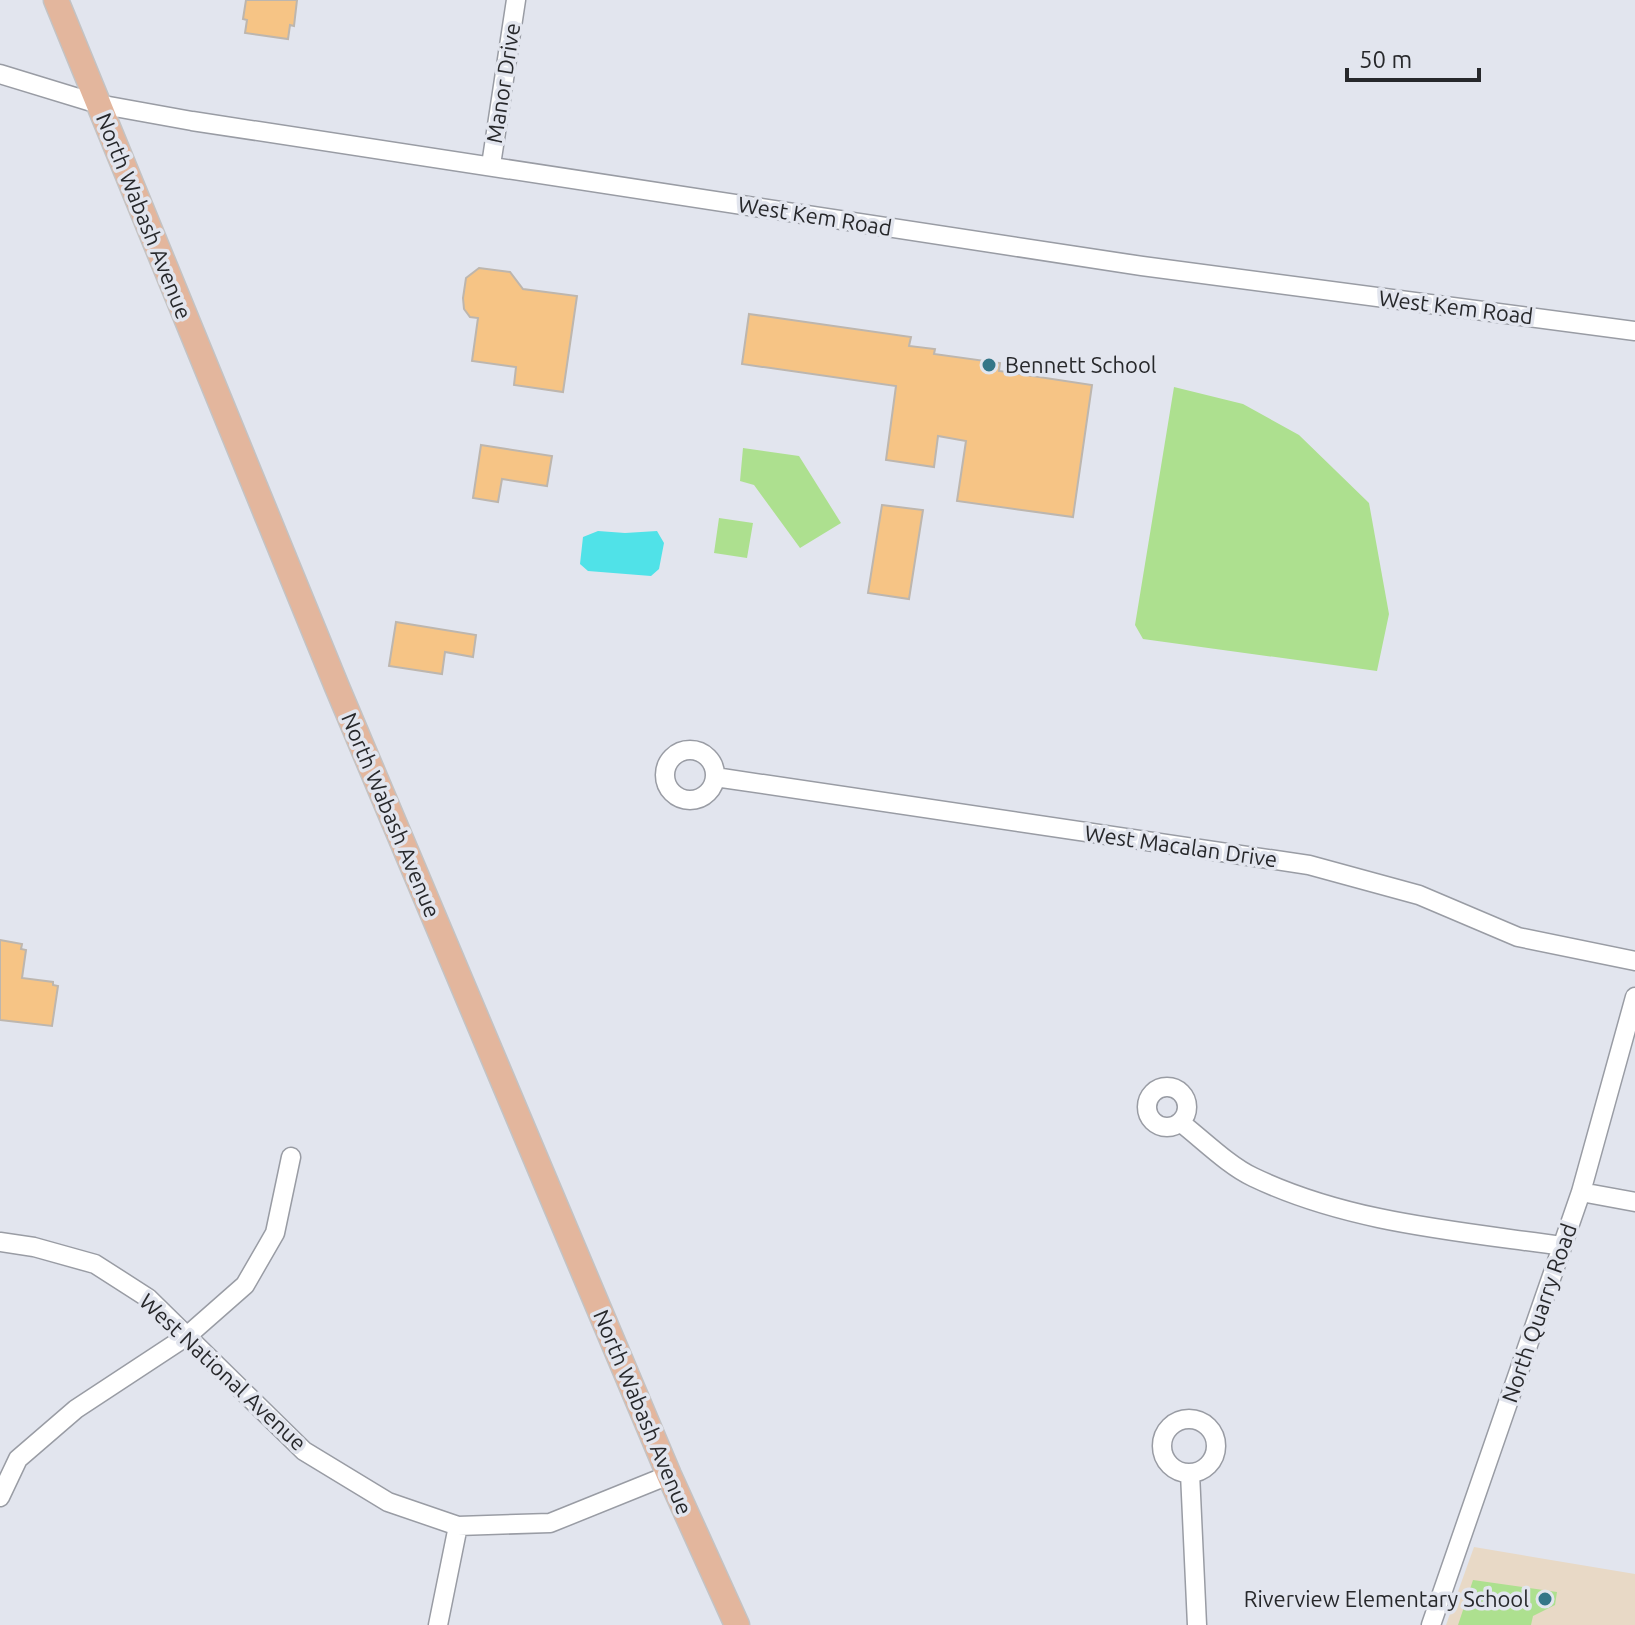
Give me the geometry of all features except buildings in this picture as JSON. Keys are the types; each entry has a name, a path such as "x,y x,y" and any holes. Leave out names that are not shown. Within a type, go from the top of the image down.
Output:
{"main road":[{"name":"North Wabash Avenue","path":"56,0 337,687 669,1475 737,1625"}],"street":[{"name":"Manor Drive","path":"491,165 516,0"},
{"name":"West Kem Road","path":"0,74 98,104 192,121 1142,266 1635,331"},
{"name":"West Macalan Drive","path":"715,777 1309,865 1419,895 1518,937 1635,961"},
{"name":"North Quarry Road","path":"1431,1625 1581,1192 1635,997"},
{"path":"1180,1122 1250,1176 1326,1206 1417,1224 1562,1246"},
{"path":"0,1497 18,1459 41,1439 76,1409 187,1336 245,1285 275,1233 291,1157"},
{"path":"1581,1192 1635,1202"},
{"name":"West National Avenue","path":"0,1242 34,1247 95,1264 148,1298 304,1451 388,1502 458,1526 550,1523 669,1475"},
{"path":"1190,1473 1197,1625"},
{"path":"438,1625 458,1526"}],"shaded area":[{"name":"Riverview Elementary School","path":"1474,1547 1635,1574 1635,1625 1446,1625"}],"green space":[{"path":"1174,387 1243,404 1299,435 1369,503 1389,614 1377,671 1143,639 1135,625"},
{"path":"743,448 799,456 841,523 800,548 754,485 740,481"},
{"path":"719,518 753,523 747,558 714,553"},
{"path":"1473,1580 1557,1592 1555,1605 1533,1616 1531,1625 1458,1625"}],"water":[{"path":"598,531 657,531 664,543 659,569 651,576 588,571 580,564 583,537"}],"place":[{"name":"Bennett School","path":"989,365"},
{"name":"Riverview Elementary School","path":"1545,1599"}]}
